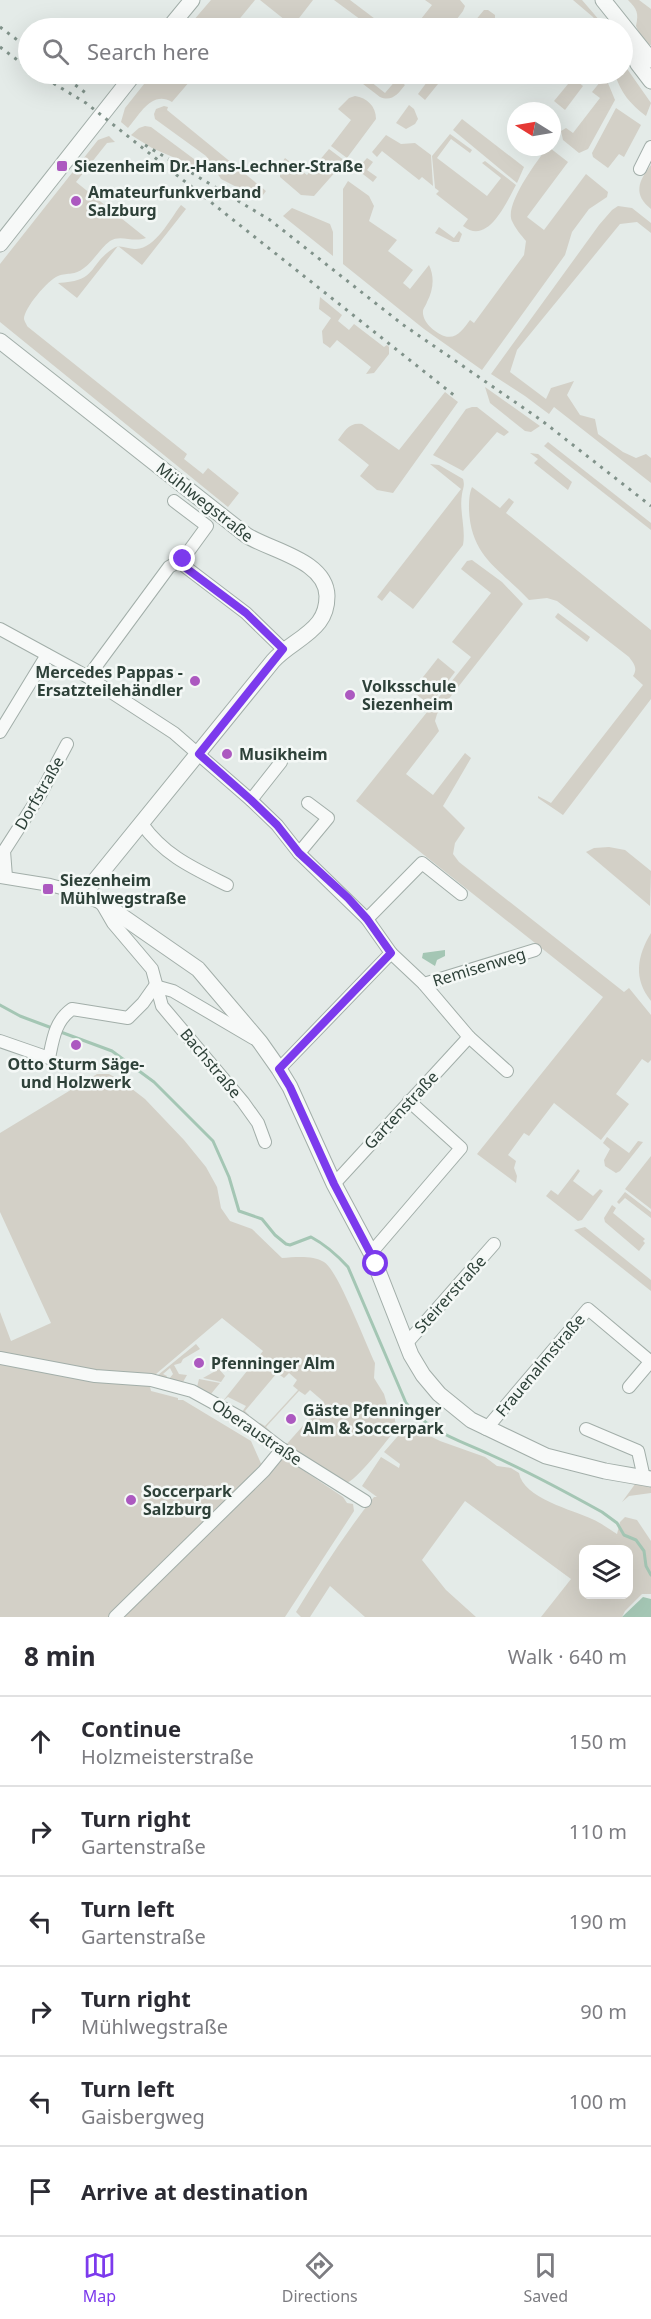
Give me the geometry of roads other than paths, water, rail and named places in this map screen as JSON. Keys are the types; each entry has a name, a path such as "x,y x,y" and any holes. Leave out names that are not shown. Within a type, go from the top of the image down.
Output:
{"street":[{"path":"177,18 192,0"},
{"path":"603,0 615,18"},
{"path":"633,36 651,60"},
{"path":"633,54 651,81"},
{"path":"3,236 126,84"},
{"path":"637,166 650,148"},
{"name":"Mühlwegstraße","path":"0,341 246,535 263,545 308,564 316,571 327,592 324,614 308,633 283,649 84,894"},
{"path":"88,677 169,567 183,559 207,526 174,501"},
{"path":"178,562 246,613 283,649"},
{"path":"0,629 88,677 174,733 199,754 277,825 299,853 367,919 391,953 424,984 469,1037 507,1071"},
{"path":"0,732 47,655"},
{"name":"Dorfstraße","path":"67,744 40,795 4,851 3,877 84,894"},
{"path":"251,800 281,762"},
{"path":"299,853 328,818 308,803"},
{"path":"142,824 155,843 186,864 227,885"},
{"path":"367,919 422,863 461,894"},
{"path":"84,894 100,901 198,969 260,1042 290,1087 334,1184 371,1253 406,1344 423,1375 439,1394 452,1406 486,1428 546,1456 647,1478"},
{"name":"Bachstraße","path":"100,901 113,923 152,969 162,1006 243,1102 258,1123 266,1142"},
{"name":"Remisenweg","path":"424,984 535,950"},
{"path":"279,1069 391,953"},
{"path":"0,1041 49,1058 58,1023 72,1009 128,1018 155,986"},
{"name":"Bachstraße","path":"155,986 173,991 260,1042"},
{"name":"Gartenstraße","path":"334,1184 469,1037"},
{"path":"371,1253 461,1148 409,1101"},
{"name":"Steirerstraße","path":"406,1344 494,1244"},
{"name":"Frauenalmstraße","path":"486,1428 588,1309 650,1362 629,1387"},
{"name":"Oberaustraße","path":"0,1358 95,1376 136,1378 192,1391 232,1413 282,1449 365,1501"},
{"path":"586,1429 638,1451 647,1478"},
{"path":"115,1617 264,1471 282,1449"}],"waterway":[{"path":"0,1005 20,1016 52,1028"},
{"path":"58,1031 112,1051 154,1082 213,1141 229,1177 239,1211 262,1219 286,1244 290,1245 311,1237 331,1250 348,1267 406,1403 415,1413 445,1434 519,1468 602,1512 617,1523 624,1535 636,1540 644,1551 646,1566 651,1575"}],"railway":[{"path":"0,27 18,40"},
{"path":"0,47 18,60"},
{"path":"55,84 86,103 455,396"},
{"path":"74,84 87,94"},
{"path":"145,145 270,220 402,324 541,420 651,506"}],"place":[{"name":"Siezenheim Dr.-Hans-Lechner-Straße","path":"62,166"},
{"name":"Amateurfunkverband Salzburg","path":"76,201"},
{"name":"Mercedes Pappas - Ersatzteilehändler","path":"195,681"},
{"name":"Volksschule Siezenheim","path":"350,695"},
{"name":"Musikheim","path":"227,754"},
{"name":"Siezenheim Mühlwegstraße","path":"48,889"},
{"name":"Otto Sturm Säge- und Holzwerk","path":"76,1045"},
{"name":"Pfenninger Alm","path":"199,1363"},
{"name":"Gäste Pfenninger Alm & Soccerpark","path":"291,1419"},
{"name":"Soccerpark Salzburg","path":"131,1500"}]}
